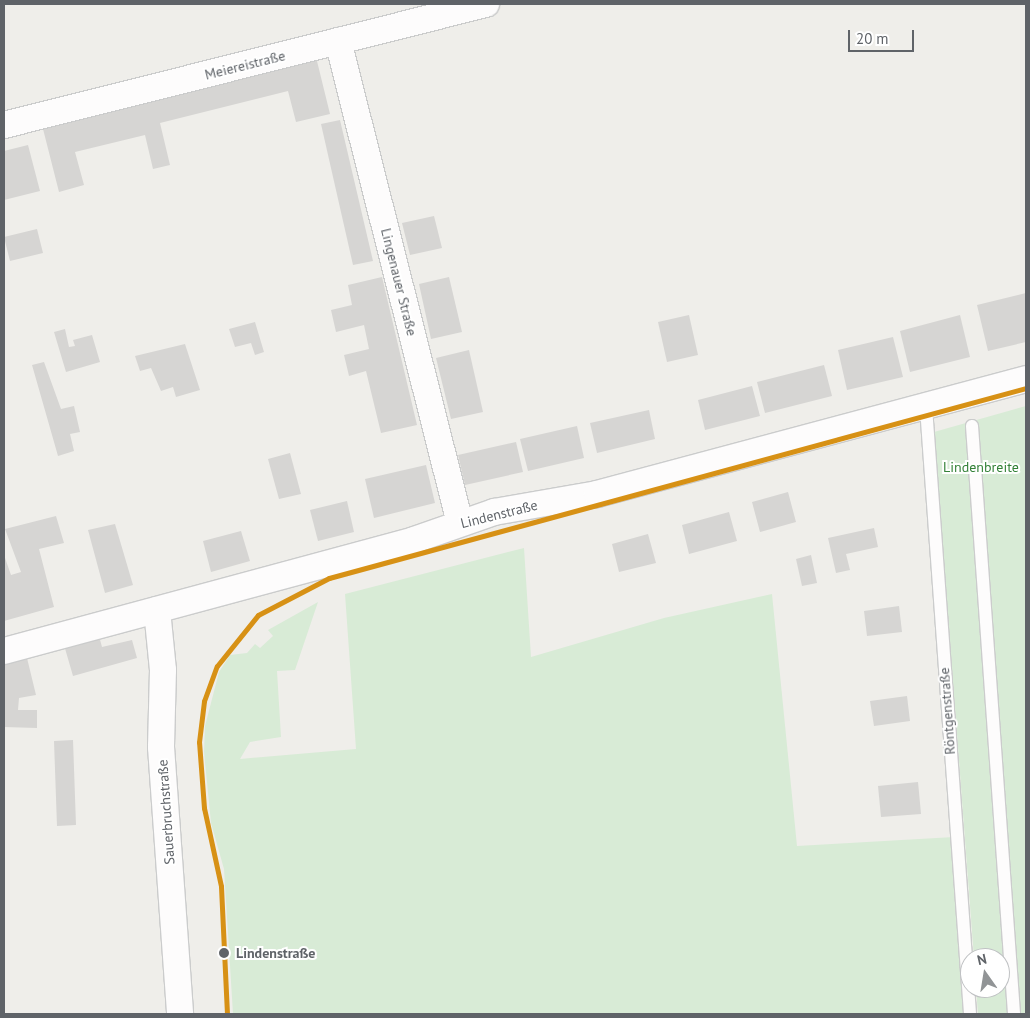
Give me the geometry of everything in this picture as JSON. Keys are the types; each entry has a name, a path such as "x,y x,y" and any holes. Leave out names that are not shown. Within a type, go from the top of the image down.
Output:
{"street":[{"name":"Meiereistraße","path":"4,125 486,4"},
{"name":"Lingenauer Straße","path":"338,41 460,522"},
{"name":"Lindenstraße","path":"4,651 414,540 460,522 521,505 597,494 1026,379"},
{"name":"Sauerbruchstraße","path":"157,610 163,670 161,747 180,1014"}],"lane":[{"name":"Röntgenstraße","path":"926,407 970,1014"},
{"path":"972,426 1014,1014 1026,1012"}],"green space":[{"name":"Lindenbreite","path":"1026,406 1026,1014 978,1014 977,998 1010,998 1010,948 973,948 934,432"},
{"path":"524,548 531,657 664,618 772,594 797,846 954,837 961,948 960,998 964,998 965,1014 233,1014 224,869 211,823 204,752 205,726 219,672 230,655 247,653 255,644 260,648 273,636 268,630 318,602 295,670 277,671 281,737 250,742 240,759 356,749 345,594"}],"building":[{"path":"316,57 330,114 296,122 288,91 160,123 170,165 153,169 145,135 75,152 84,185 59,192 42,125"},
{"path":"340,120 373,261 353,265 321,124"},
{"path":"28,145 40,191 4,200 4,151"},
{"path":"434,216 442,248 410,255 402,223"},
{"path":"37,229 43,253 10,261 4,237"},
{"path":"382,277 417,425 381,433 366,371 349,376 344,355 369,349 364,325 336,332 331,310 352,305 348,285"},
{"path":"449,277 462,332 431,339 419,284"},
{"path":"1026,293 1026,342 988,351 977,305"},
{"path":"689,315 698,355 667,362 658,322"},
{"path":"960,315 970,357 910,372 900,331"},
{"path":"255,322 264,352 255,355 251,343 235,347 229,329"},
{"path":"65,329 69,347 75,346 73,340 92,335 100,362 66,372 54,332"},
{"path":"893,337 903,377 847,390 838,350"},
{"path":"185,344 200,390 176,397 173,387 161,391 151,368 140,371 135,356"},
{"path":"469,350 483,412 451,419 436,358"},
{"path":"44,362 61,409 74,406 80,432 70,434 74,451 58,456 32,365"},
{"path":"824,365 832,396 765,413 757,382"},
{"path":"752,386 760,416 705,430 698,400"},
{"path":"649,410 655,439 597,453 590,423"},
{"path":"577,426 584,458 528,471 520,439"},
{"path":"516,442 523,472 465,485 458,455"},
{"path":"290,453 301,494 279,499 268,459"},
{"path":"426,465 435,503 374,518 365,479"},
{"path":"788,492 796,522 760,532 752,502"},
{"path":"347,501 354,532 318,541 310,510"},
{"path":"729,512 737,541 689,554 682,525"},
{"path":"56,516 64,543 39,549 54,607 4,621 4,555 11,575 21,572 5,529"},
{"path":"115,524 133,585 105,593 88,530"},
{"path":"874,528 878,547 846,554 850,570 836,573 828,538"},
{"path":"241,531 250,561 211,572 203,541"},
{"path":"648,534 656,563 619,572 612,544"},
{"path":"811,555 817,583 802,586 796,559"},
{"path":"899,606 902,632 867,636 864,611"},
{"path":"99,636 102,647 132,640 137,658 73,676 64,645"},
{"path":"27,658 36,695 19,698 18,710 37,710 37,728 4,727 4,664"},
{"path":"907,696 910,721 874,726 870,701"},
{"path":"73,740 76,825 57,826 54,741"},
{"path":"918,782 921,814 881,817 878,786"}],"transit line":[{"path":"227,1014 221,886 204,808 199,742 204,701 217,666 258,615 329,578 1026,388"}],"place":[{"name":"Lindenstraße","path":"224,953"}]}
